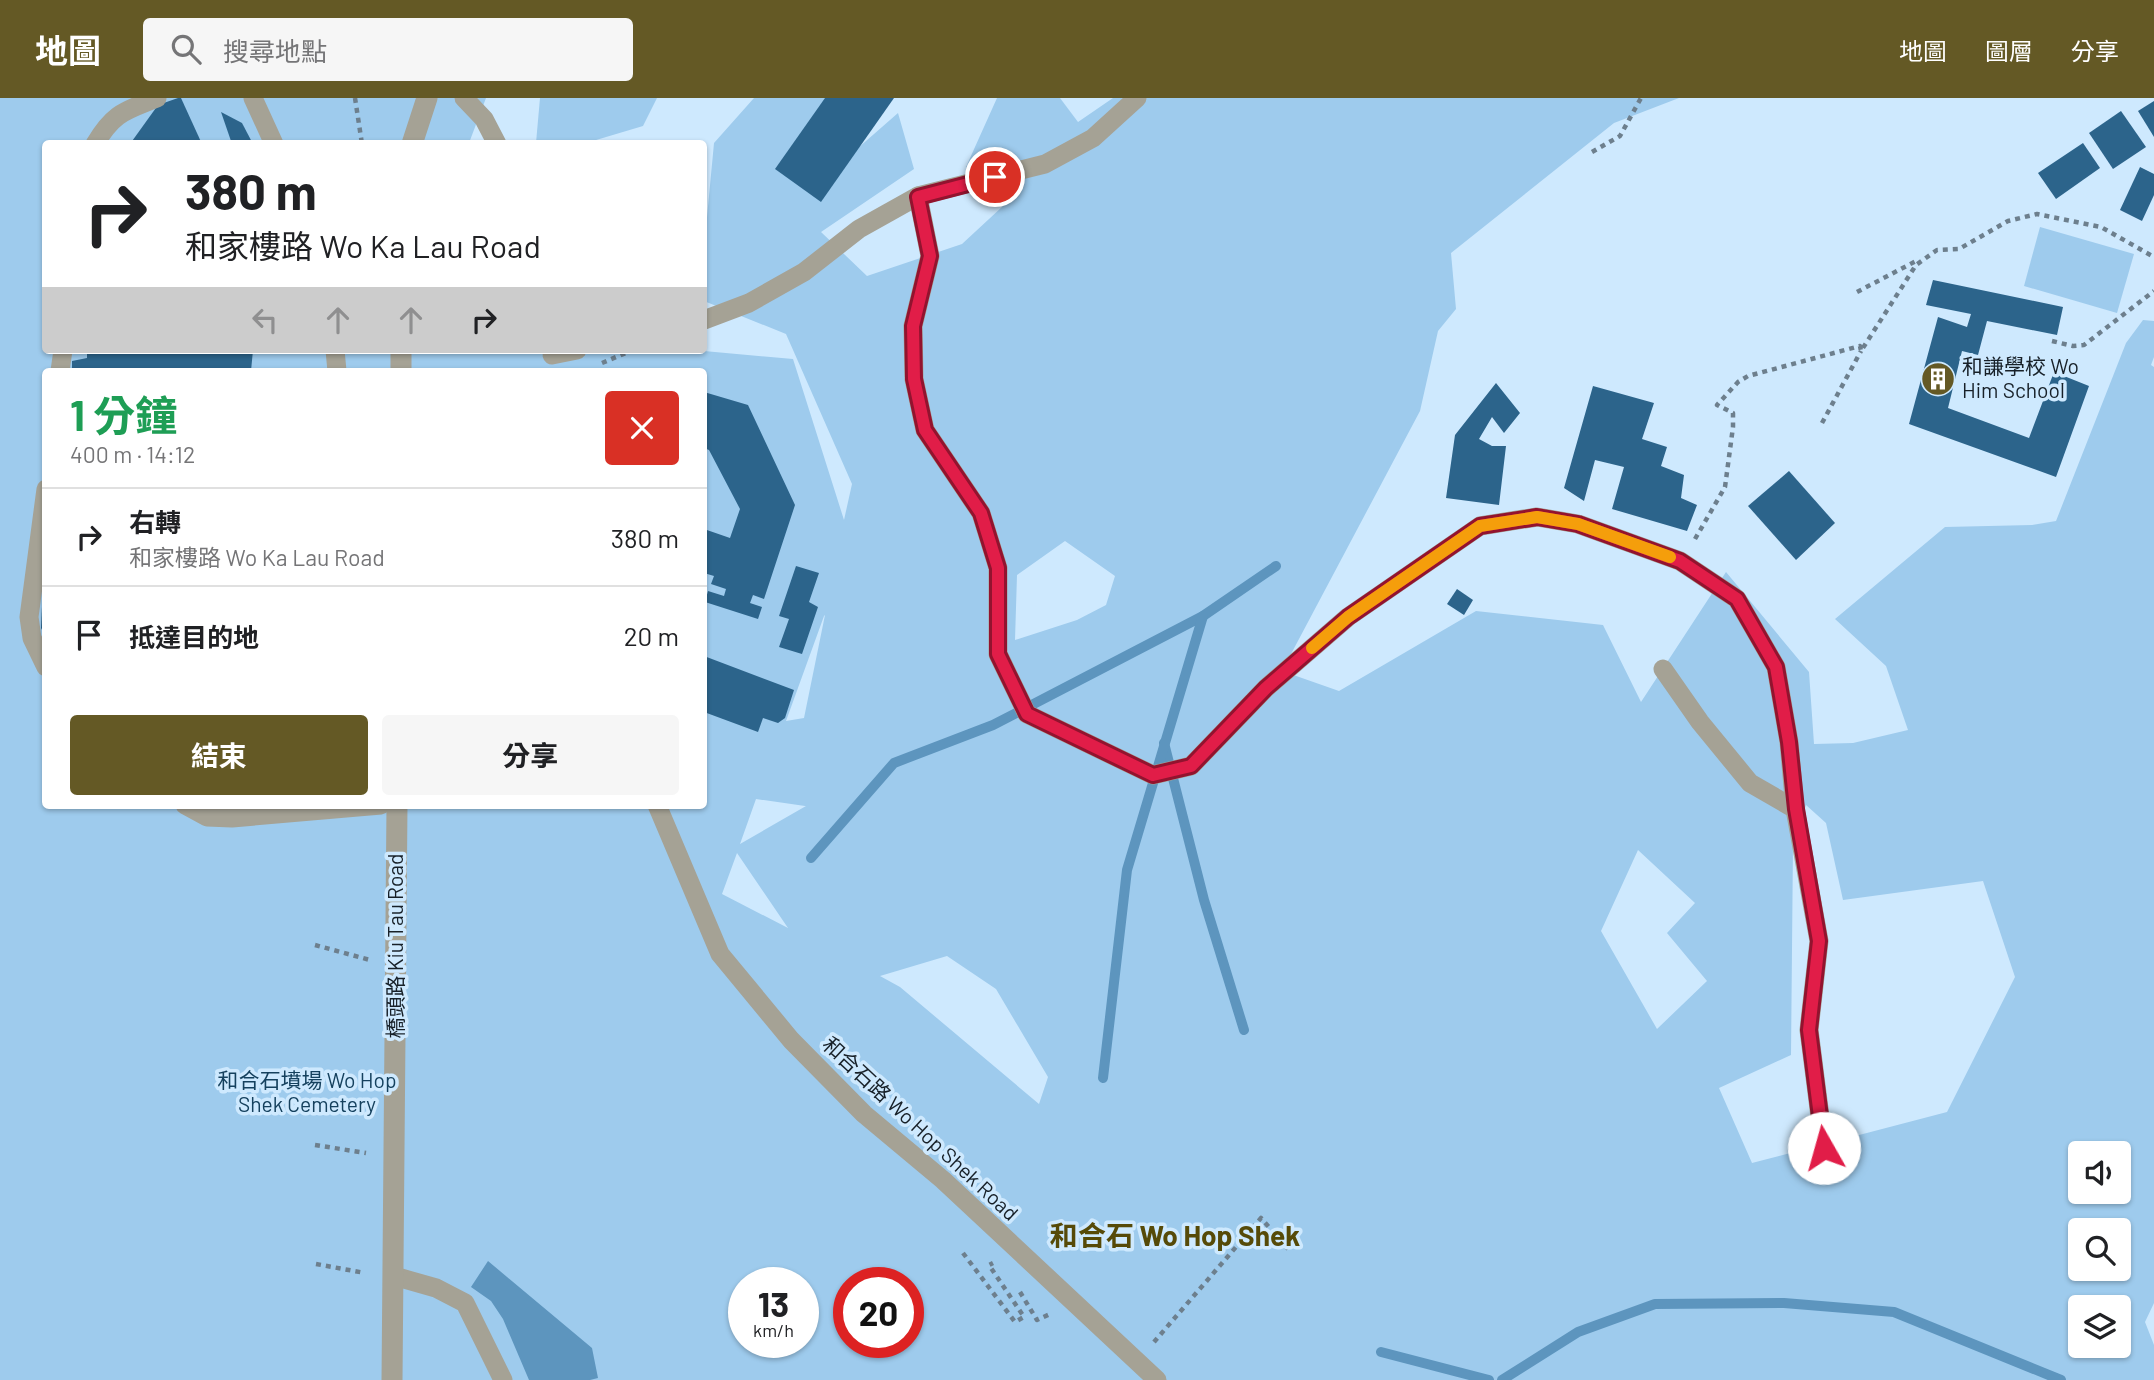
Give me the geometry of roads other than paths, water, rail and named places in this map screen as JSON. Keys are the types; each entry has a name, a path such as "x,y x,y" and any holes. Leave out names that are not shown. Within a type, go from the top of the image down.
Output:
{"street":[{"path":"413,140 427,98"},
{"name":"橋頭路 Kiu Tau Road","path":"392,1380 397,809"}],"lane":[{"path":"97,140 104,128 118,114 157,98"},
{"path":"253,98 272,140"},
{"path":"464,98 484,119 496,140"},
{"path":"707,319 749,303 793,278 859,229 918,197 1045,164 1093,138 1137,98"},
{"path":"918,197 930,256 913,326 914,379 925,430 981,513 998,568 998,654 1027,714 1153,775 1191,766 1266,688 1348,617 1480,526 1537,517 1578,524 1680,561 1737,599 1776,667 1789,742 1796,809 1819,941 1809,1030 1824,1148"},
{"path":"42,519 29,617 32,638 42,659"},
{"path":"1663,669 1700,722 1750,783 1796,809"},
{"path":"192,809 207,817 232,818 294,809"},
{"name":"和合石路 Wo Hop Shek Road","path":"659,809 720,954 791,1040 864,1114 943,1180 1157,1380"},
{"path":"394,1276 436,1288 466,1304 503,1380"}],"waterway":[{"path":"811,858 894,763 993,725 1203,616 1276,566"},
{"path":"1103,1078 1127,870 1203,616"},
{"path":"1164,743 1204,900 1244,1030"},
{"path":"1502,1380 1578,1332 1655,1304 1784,1303 1894,1312 2061,1380"},
{"path":"1381,1352 1489,1380"}],"place":[{"name":"和謙學校 Wo Him School","path":"1938,379"}],"district":[{"name":"和合石 Wo Hop Shek","path":"1175,1236"}],"park label":[{"name":"和合石墳場 Wo Hop Shek Cemetery","path":"307,1093"}]}
